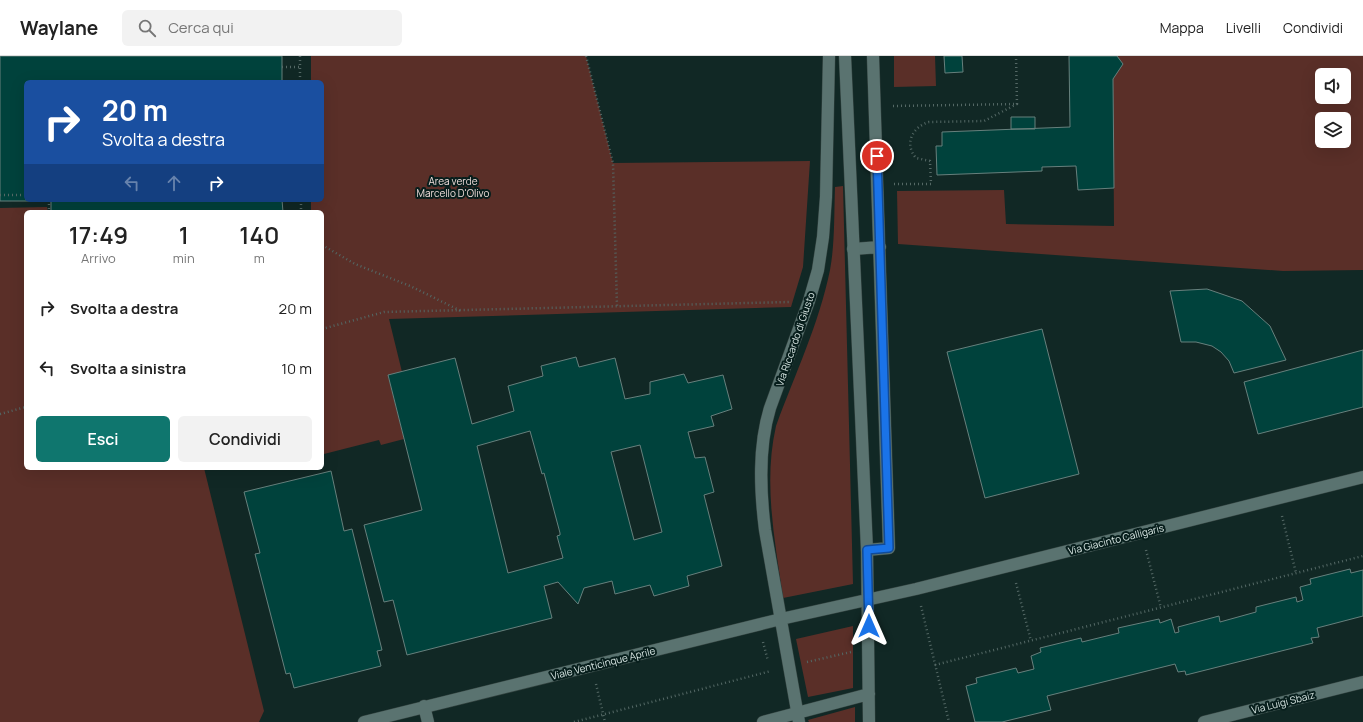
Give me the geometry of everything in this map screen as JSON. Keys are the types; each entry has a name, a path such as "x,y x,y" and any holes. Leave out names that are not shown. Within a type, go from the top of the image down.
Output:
{"street":[{"name":"Via Riccardo di Giusto","path":"798,718 761,501 762,444 770,408 809,301 818,270 824,238 829,56"},
{"path":"845,56 869,600 869,722"},
{"path":"867,550 889,548 873,56"},
{"path":"854,249 880,247"},
{"name":"Via Giacinto Calligaris","path":"869,600 1363,477"},
{"path":"781,619 869,600"},
{"name":"Viale Venticinque Aprile","path":"364,722 781,619"},
{"name":"Via Luigi Sbaiz","path":"1204,722 1363,682"},
{"path":"763,722 798,718 869,694"},
{"path":"424,706 428,722"}],"path":[{"path":"300,56 300,80"},
{"path":"586,56 613,163 617,306"},
{"path":"1016,56 1016,104"},
{"path":"282,67 300,67"},
{"path":"892,106 1016,104"},
{"path":"894,184 931,184 930,161 916,158 910,146 913,132 920,125 929,122 984,121 1016,104"},
{"path":"0,195 24,195"},
{"path":"324,246 355,264 410,286 462,311"},
{"path":"324,328 384,312 790,302"},
{"path":"0,414 24,408"},
{"path":"1277,498 1296,573"},
{"path":"1141,532 1161,608"},
{"path":"935,665 1363,556"},
{"path":"1011,565 1031,641"},
{"path":"920,605 949,722"},
{"path":"574,722 770,671 763,642"},
{"path":"801,664 853,652"},
{"path":"596,684 605,722"}],"green space":[{"name":"Area verde Marcello D'Olivo","path":"311,56 586,56 613,163 810,161 803,267 791,307 389,319 402,372 388,376 404,439 381,445 379,440 324,454 324,210 311,210 311,202 324,202 324,80 311,80"},
{"path":"894,56 935,56 936,86 894,87"},
{"path":"1117,56 1363,56 1363,270 1283,271 898,244 897,191 1004,190 1006,224 1114,226 1113,79 1122,64"},
{"path":"843,186 853,584 783,598 774,534 770,490 772,447 776,426 820,310 830,270 833,249 835,187"},
{"path":"47,207 48,210 24,210 24,470 204,470 264,711 259,722 0,722 0,208"},
{"path":"853,626 853,688 808,697 796,639"},
{"path":"855,707 855,722 809,722 808,720"}],"building":[{"path":"0,56 282,56 282,80 24,80 24,201 0,201"},
{"path":"944,56 962,56 963,72 945,73"},
{"path":"1069,56 1117,56 1123,64 1113,79 1114,188 1078,190 1076,166 1042,167 1042,171 937,175 936,146 942,146 942,132 1070,127"},
{"path":"1011,117 1035,117 1035,129 1011,129"},
{"path":"51,202 282,202 283,210 51,210"},
{"path":"1207,289 1242,301 1270,326 1286,360 1234,373 1229,361 1221,352 1212,346 1196,342 1181,342 1170,291"},
{"path":"1042,329 1079,474 985,498 947,352"},
{"path":"1363,350 1363,407 1258,434 1244,382"},
{"path":"576,357 579,367 615,358 625,399 650,394 650,382 684,374 688,383 723,375 732,409 711,416 714,426 688,432 695,458 705,457 714,492 704,495 722,566 687,576 689,586 654,596 650,585 615,594 612,581 584,588 578,604 558,582 544,586 552,618 407,655 393,600 384,602 364,525 422,510 388,375 455,358 472,424 514,411 508,386 543,376 541,366","holes":["530,431 542,474 544,473 560,533 560,535 557,536 563,558 508,573 477,446","640,445 662,532 634,540 611,452"]},
{"path":"331,471 344,531 352,529 382,650 377,651 381,666 294,688 290,673 286,674 255,554 260,553 244,492"},
{"path":"1350,569 1351,573 1363,570 1363,616 1317,628 1319,637 1311,638 1313,643 1186,675 1185,671 1178,672 1175,664 1047,696 1051,710 1002,722 975,722 966,686 977,683 976,678 1016,668 1018,673 1034,669 1031,656 1041,652 1040,648 1081,638 1082,642 1119,633 1118,628 1159,619 1160,623 1171,619 1175,633 1179,632 1178,627 1219,616 1220,622 1256,612 1256,607 1296,597 1297,602 1303,600 1300,587 1311,584 1310,579"}],"route":[{"path":"869,626 867,550 889,548 877,156"}]}
